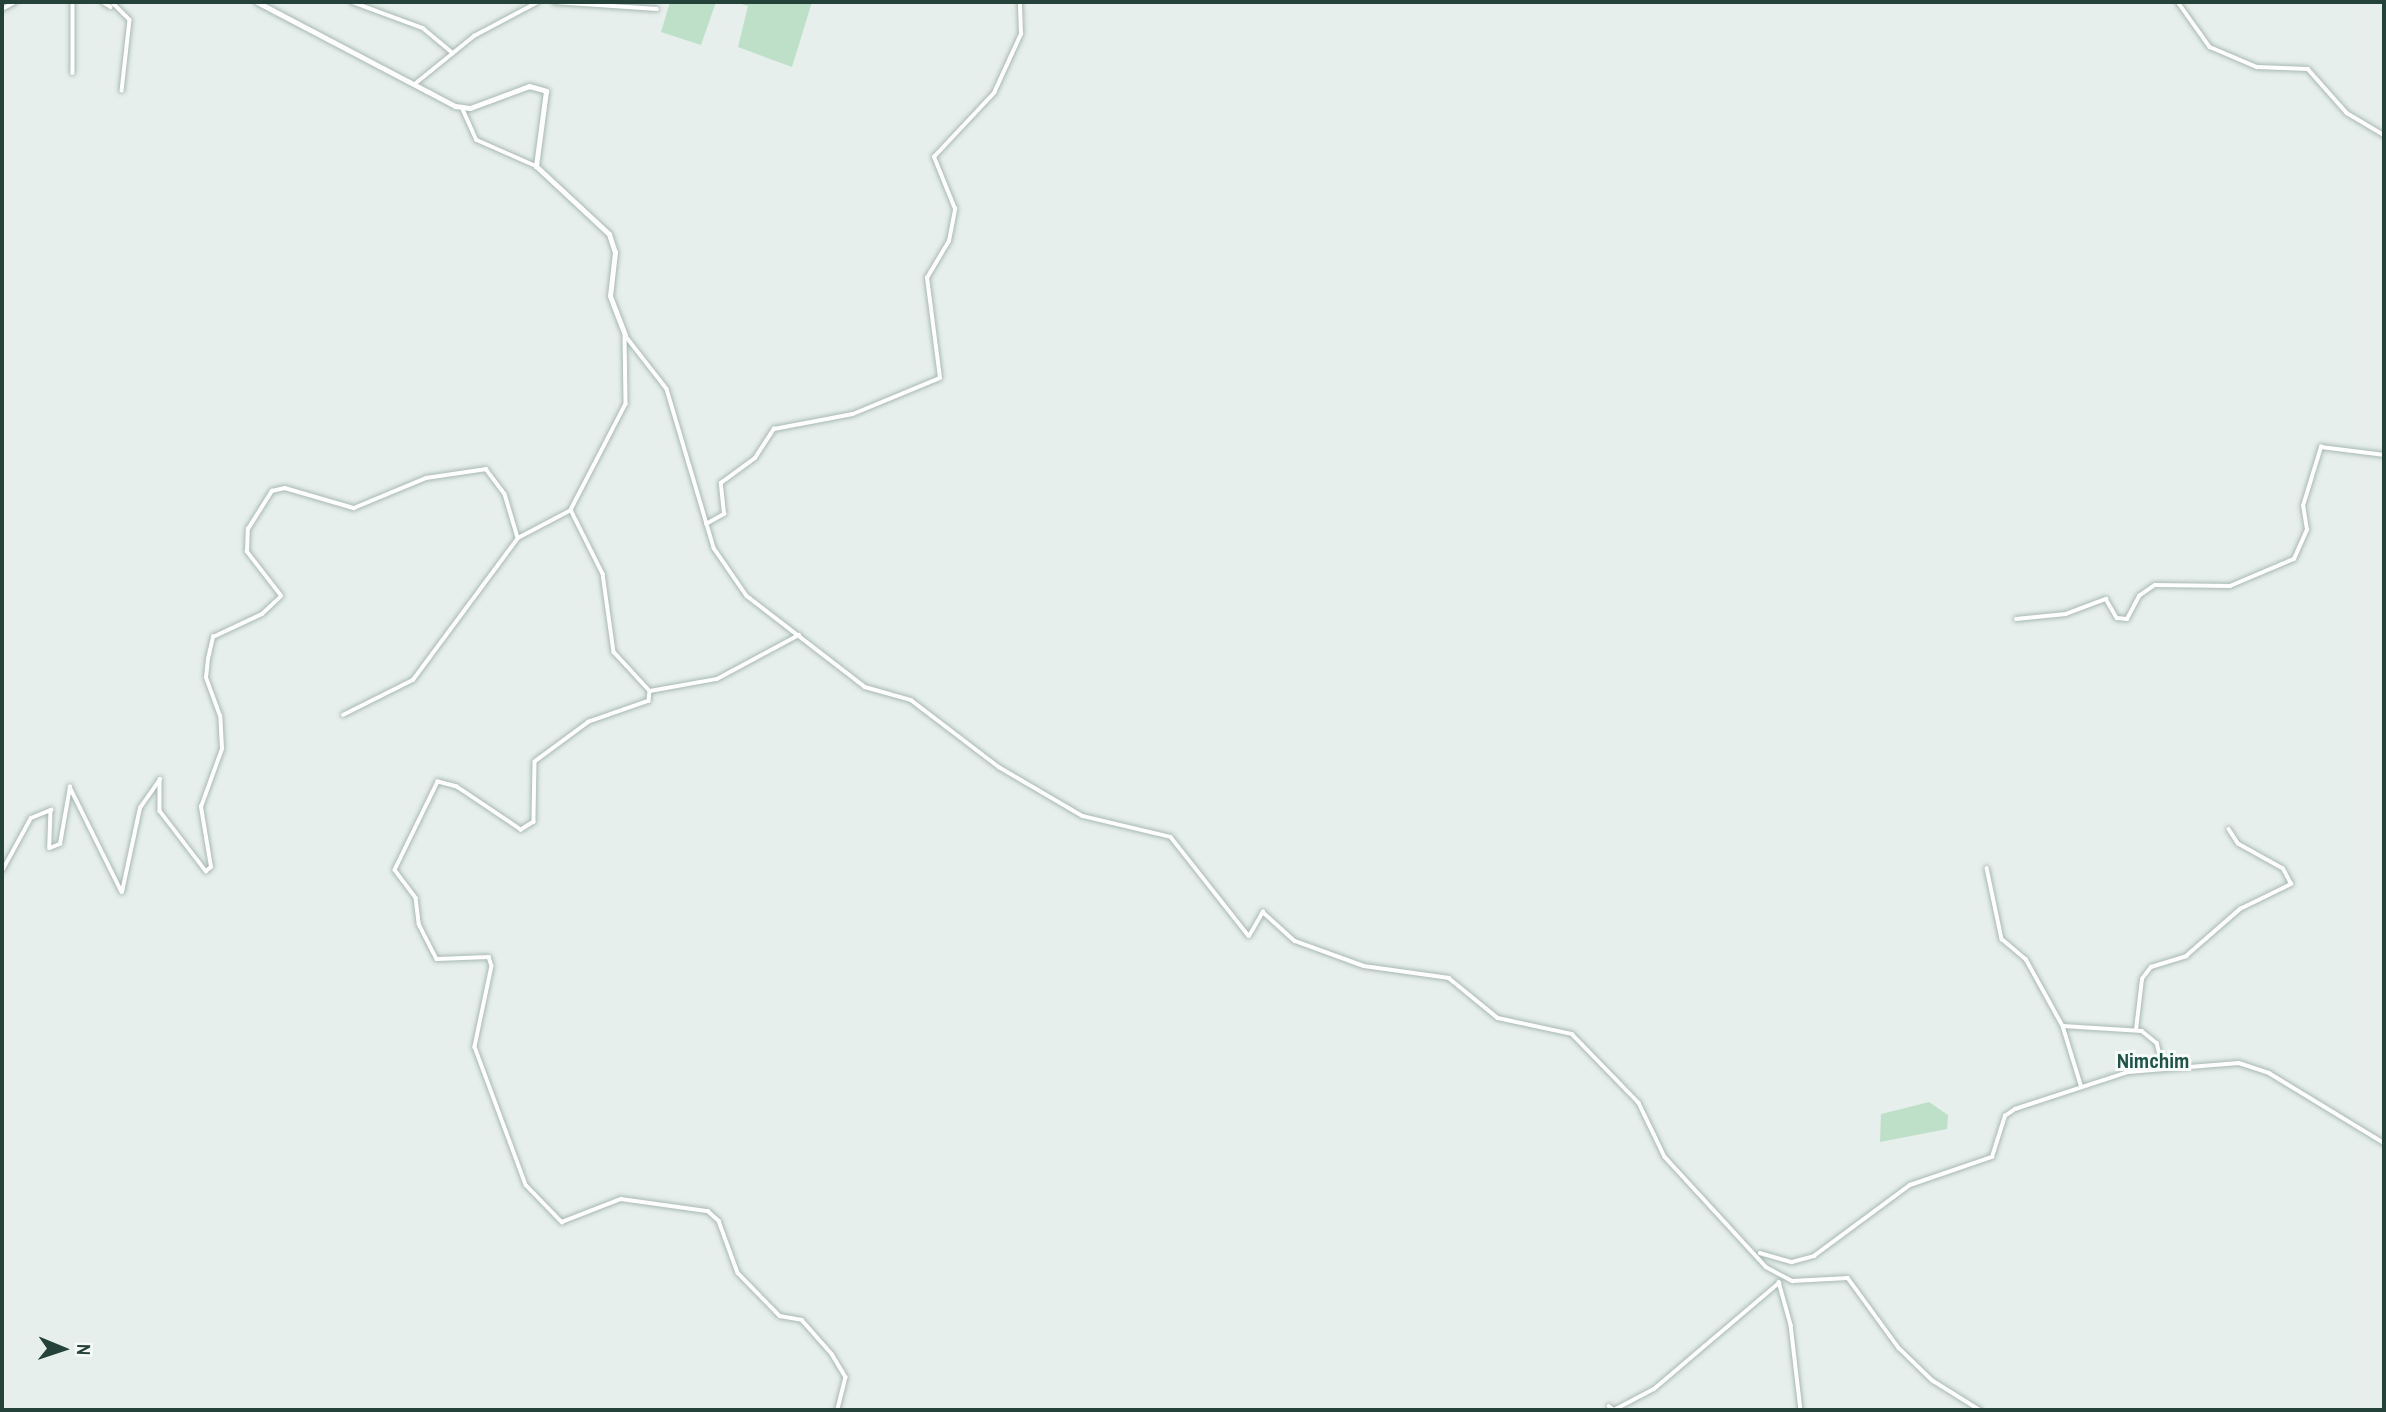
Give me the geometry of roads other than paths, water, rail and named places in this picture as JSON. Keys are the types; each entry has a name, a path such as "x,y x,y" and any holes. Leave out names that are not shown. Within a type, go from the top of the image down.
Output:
{"street":[{"path":"2,9 15,2"},
{"path":"73,2 73,73"},
{"path":"103,2 112,4 130,20 122,91"},
{"path":"257,2 462,107 477,140 537,166 609,234 615,252 611,296 625,335 667,389 702,492 706,524 714,548 747,596 865,687 911,699 999,767 1083,816 1171,837 1249,936 1263,912 1295,941 1364,966 1449,978 1498,1018 1572,1034 1639,1103 1665,1157 1758,1252 1778,1277 1801,1410"},
{"path":"352,2 423,28 453,53"},
{"path":"416,83 453,53 538,2"},
{"path":"554,2 657,9"},
{"path":"706,524 724,514 721,483 755,458 774,429 853,414 940,378 927,278 949,241 955,209 934,157 993,93 1021,34 1020,2"},
{"path":"2178,2 2210,47 2257,67 2308,69 2347,113 2384,135"},
{"path":"462,107 529,86 546,91 537,166"},
{"path":"343,715 413,680 518,538 571,510 626,404 625,335"},
{"path":"2016,619 2066,614 2106,599 2118,618 2127,619 2139,596 2155,585 2230,586 2294,558 2307,530 2303,506 2321,447 2384,455"},
{"path":"2,871 31,818 51,810 50,848 60,844 70,787 122,892 139,808 160,779 166,821 206,871 211,867 201,807 222,749 220,716 206,678 208,659 213,637 262,614 281,596 247,552 248,529 272,491 285,488 354,508 426,478 486,469 505,494 518,538"},
{"path":"571,510 603,574 614,652 650,691 649,701 589,722 535,762 534,822 521,830 457,787 438,782 395,870 416,898 419,924 437,959 489,957 492,966 475,1047 526,1185 562,1222 621,1199 708,1211 719,1221 738,1273 780,1316 802,1320 832,1354 846,1377 838,1410"},
{"path":"650,691 717,678 799,635"},
{"path":"2136,1030 2142,979 2151,967 2186,956 2240,909 2291,884 2283,869 2238,844 2229,830"},
{"path":"1987,868 2005,947 2026,959 2063,1027 2081,1085"},
{"path":"2063,1027 2136,1030 2157,1044 2163,1067"},
{"path":"1758,1252 1793,1262 1814,1256 1910,1185 1992,1157 2006,1116 2015,1109 2081,1085 2163,1067 2239,1063 2269,1073 2384,1143"},
{"path":"1778,1277 1848,1278 1899,1348 1931,1380 1980,1410"},
{"path":"1609,1406 1614,1410 1654,1389 1779,1283"}],"district":[{"name":"Nimchim","path":"2153,1061"}]}
